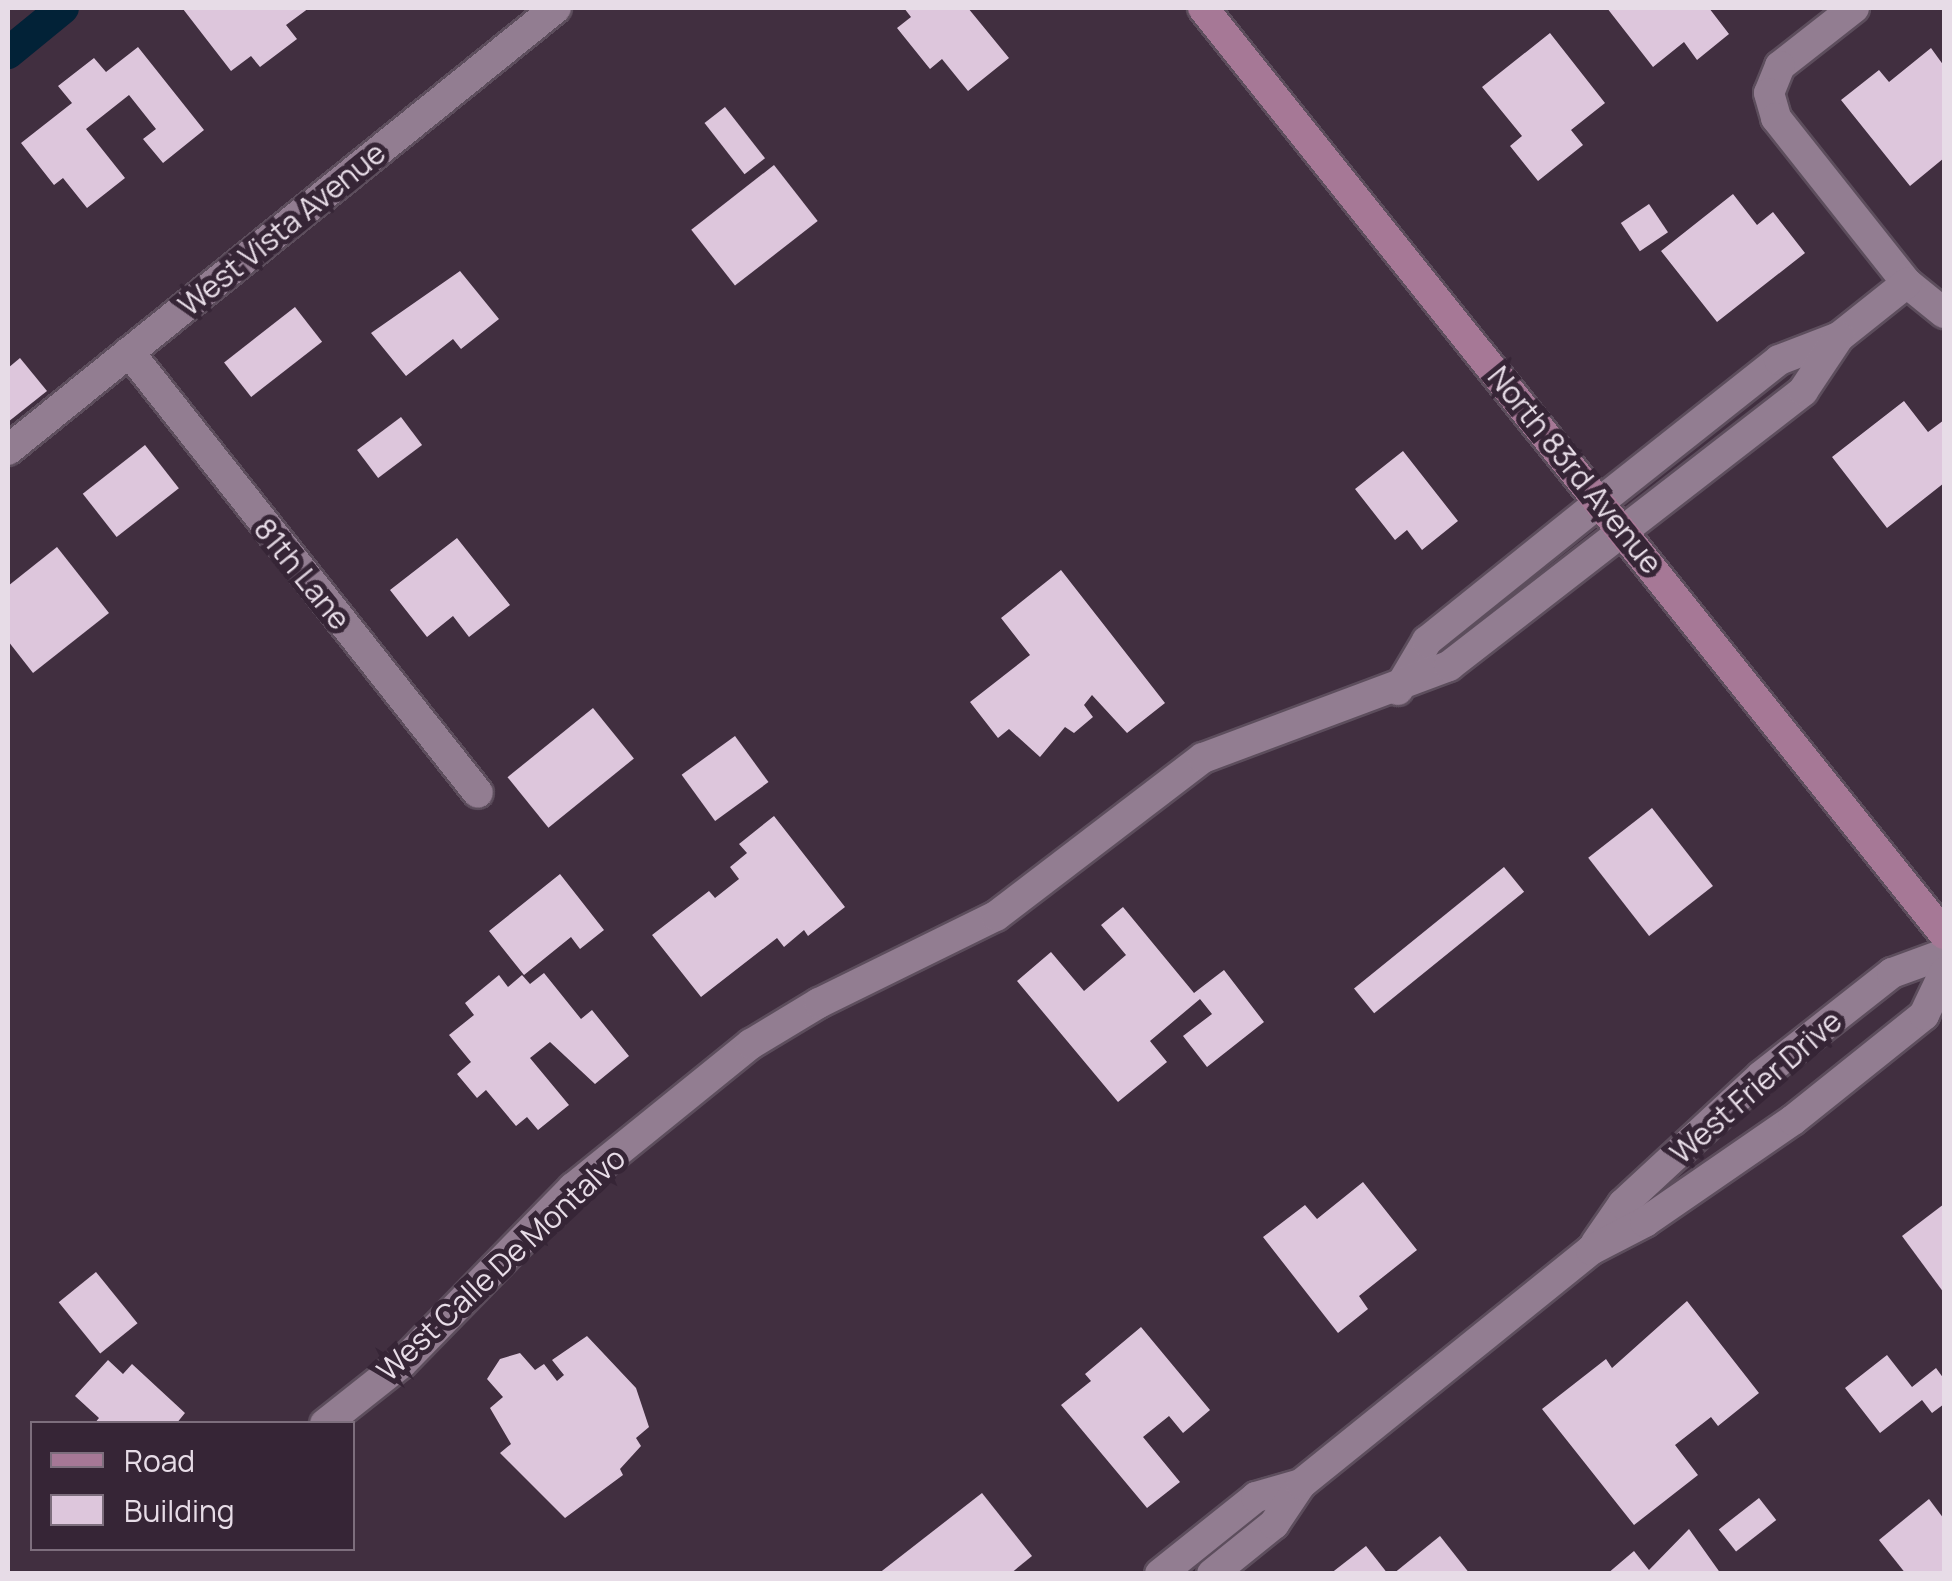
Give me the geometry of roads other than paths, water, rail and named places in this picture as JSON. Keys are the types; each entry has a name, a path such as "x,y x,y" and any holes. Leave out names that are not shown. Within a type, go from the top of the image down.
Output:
{"main road":[{"name":"North 83rd Avenue","path":"1203,8 1944,934"}],"street":[{"name":"West Vista Avenue","path":"8,450 556,8"},
{"path":"1854,8 1780,66 1769,92 1776,118 1908,283 1944,313"},
{"path":"1398,690 1426,641 1600,502 1779,360 1839,337 1908,283"},
{"name":"West Calle De Montalvo","path":"329,1421 402,1363 572,1188 751,1044 819,1002 996,916 1203,758 1398,690 1449,666 1804,391 1839,337"},
{"name":"81th Lane","path":"128,352 478,793"},
{"path":"1739,392 1763,423"},
{"path":"1468,608 1490,635"},
{"name":"West Frier Drive","path":"1592,1250 1624,1204 1806,1040 1892,972 1944,954"},
{"name":"West Frier Drive","path":"1212,1574 1274,1524 1302,1484 1592,1250 1645,1222 1840,1082 1924,1015 1944,974"},
{"path":"1806,1040 1840,1082"},
{"name":"West Frier Drive","path":"1160,1574 1256,1497 1302,1484"}],"waterway":[{"path":"8,53 63,8"}]}
